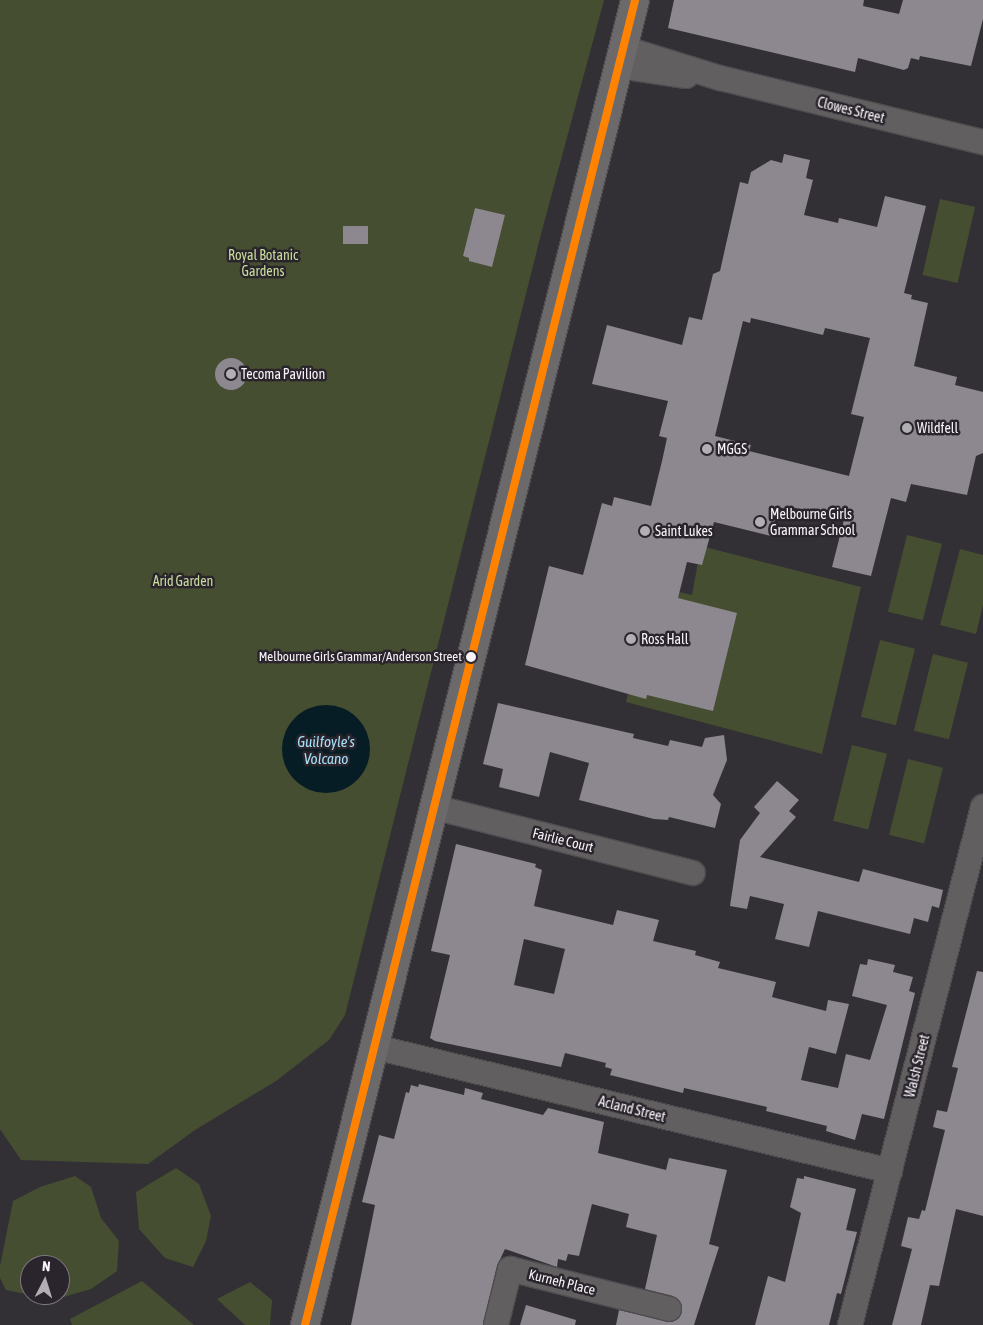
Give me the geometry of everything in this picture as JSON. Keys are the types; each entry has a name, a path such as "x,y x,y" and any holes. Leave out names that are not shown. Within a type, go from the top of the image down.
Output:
{"street":[{"path":"305,1325 635,0"},
{"name":"Clowes Street","path":"621,57 646,72 720,78 983,142"},
{"name":"Fairlie Court","path":"434,807 693,873"},
{"name":"Walsh Street","path":"850,1325 983,807"},
{"name":"Acland Street","path":"375,1047 890,1171"},
{"name":"Kurneh Place","path":"496,1325 510,1270 669,1309"}],"green space":[{"name":"Royal Botanic Gardens","path":"0,0 604,0 541,234 345,1015 329,1040 276,1081 195,1130 148,1164 21,1160 0,1129"},
{"path":"940,199 975,207 958,283 922,275"},
{"path":"907,535 942,544 923,620 888,612"},
{"path":"701,546 861,587 822,754 626,702 653,586 692,595"},
{"path":"960,549 983,555 983,605 976,634 940,625"},
{"path":"880,640 915,649 896,725 861,717"},
{"path":"933,654 968,663 949,739 914,731"},
{"path":"852,745 887,754 868,829 833,821"},
{"path":"908,759 943,768 924,843 889,835"},
{"path":"176,1168 199,1184 211,1216 206,1241 193,1267 165,1258 139,1229 136,1192"},
{"path":"75,1176 91,1187 101,1218 119,1241 117,1271 91,1289 70,1295 70,1255 20,1255 20,1293 6,1290 0,1278 0,1266 13,1201 40,1187"},
{"path":"142,1281 194,1325 72,1325 70,1319"},
{"path":"250,1282 272,1300 270,1325 245,1325 217,1299"}],"water":[{"name":"Guilfoyle's Volcano","path":"326,705 343,709 357,718 366,732 370,749 366,766 357,780 343,789 326,793 309,789 295,780 286,766 282,749 286,732 295,718 309,709"}],"building":[{"path":"674,0 864,0 863,6 899,14 903,0 983,0 983,19 971,66 920,56 919,60 911,58 908,68 904,70 858,58 855,72 668,28"},
{"path":"784,154 810,160 806,178 813,180 804,215 838,223 839,218 877,227 885,196 926,206 904,293 912,295 911,299 928,303 914,366 957,377 955,385 983,392 983,453 976,456 967,495 911,484 906,502 891,498 871,576 832,567 844,520 792,507 791,510 778,507 771,536 714,522 702,565 687,562 678,598 737,613 713,711 647,695 646,699 525,665 549,566 583,575 602,503 612,506 614,497 651,506 662,461 667,438 659,436 668,401 592,384 607,325 682,345 689,317 702,320 713,274 720,271 740,182 748,184 751,172 771,160 782,163","holes":["751,318 823,335 825,328 870,338 851,414 864,417 849,476 749,451 751,445 715,436 743,321 750,323"]},
{"path":"475,208 505,215 492,267 469,261 469,258 463,256"},
{"path":"343,226 368,226 368,244 343,244"},
{"name":"Tecoma Pavilion","path":"231,358 237,359 242,363 246,368 246,380 242,385 237,389 231,390 225,389 220,385 216,380 215,374 216,368 220,363 225,359"},
{"path":"498,703 634,734 633,738 668,746 670,740 702,747 705,738 724,735 727,760 713,795 721,804 715,828 669,817 668,820 654,819 579,800 589,763 550,752 539,797 499,787 503,769 483,764"},
{"path":"777,781 799,800 789,811 796,817 760,857 859,882 863,869 943,890 939,908 932,906 928,922 914,918 910,934 818,911 809,947 775,939 784,904 750,896 747,909 730,906 740,840 760,813 754,807"},
{"path":"456,844 536,864 535,867 542,870 534,906 613,925 617,910 659,920 653,941 696,951 695,955 720,962 718,968 776,982 772,997 826,1011 828,1000 849,1004 836,1054 809,1047 801,1080 838,1088 846,1054 870,1060 887,1005 852,996 860,964 867,965 868,959 895,965 893,972 913,977 909,991 915,993 884,1119 862,1114 855,1140 826,1131 827,1126 766,1111 767,1107 684,1088 683,1093 610,1075 612,1069 605,1067 606,1063 565,1053 561,1067 435,1041 430,1038 450,955 431,951","holes":["524,939 565,949 554,994 514,985"]},
{"path":"977,971 983,972 983,1216 956,1209 939,1286 930,1285 921,1325 892,1325 912,1249 901,1246 908,1217 919,1219 922,1210 925,1211 945,1130 933,1127 937,1110 947,1112 958,1068 952,1067"},
{"path":"419,1084 464,1095 465,1088 483,1093 481,1099 543,1115 548,1108 604,1122 598,1153 666,1170 669,1158 727,1170 709,1244 719,1247 694,1325 616,1325 619,1310 672,1322 679,1318 682,1306 673,1296 645,1289 657,1235 626,1227 629,1214 592,1204 579,1256 568,1254 566,1261 558,1259 557,1267 505,1249 497,1266 483,1325 351,1325 375,1205 362,1202 379,1135 394,1139 406,1092 409,1093 411,1085 418,1087"},
{"path":"804,1176 856,1189 846,1230 857,1232 841,1294 837,1293 829,1325 755,1325 768,1276 785,1282 801,1213 790,1207 797,1178 804,1179"},
{"path":"526,1305 576,1320 575,1325 520,1325"}],"transit line":[{"path":"305,1325 635,0"}],"place":[{"name":"Tecoma Pavilion","path":"231,374"},
{"name":"Wildfell","path":"907,428"},
{"name":"MGGS","path":"707,449"},
{"name":"Melbourne Girls Grammar School","path":"760,522"},
{"name":"Saint Lukes","path":"645,531"},
{"name":"Ross Hall","path":"631,639"},
{"name":"Melbourne Girls Grammar/Anderson Street","path":"471,657"}],"park label":[{"name":"Arid Garden","path":"183,581"}]}
